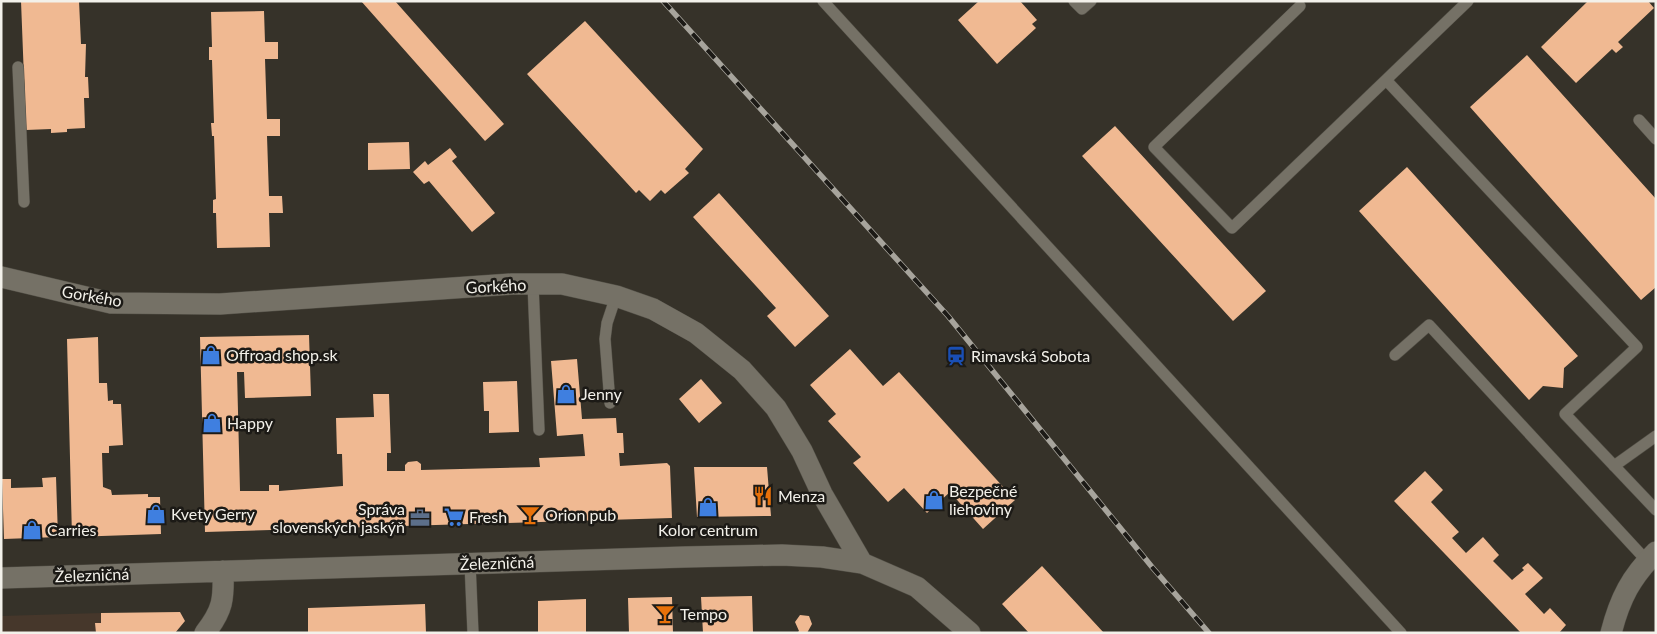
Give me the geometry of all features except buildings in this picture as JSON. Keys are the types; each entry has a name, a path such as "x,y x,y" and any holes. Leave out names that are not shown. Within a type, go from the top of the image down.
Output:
{"street":[{"name":"Gorkého","path":"1,277 110,303 199,304 534,284 562,284 616,296 653,309 696,333 742,370 776,408 802,451 822,494 862,564"},
{"name":"Železničná","path":"1,578 782,555 822,557 862,564 917,587 970,633"},
{"path":"1611,633 1616,613 1635,573 1651,556"},
{"path":"205,633 219,613 224,601 223,571"}],"lane":[{"path":"823,1 1401,633"},
{"path":"1074,1 1082,9 1090,1"},
{"path":"1300,6 1154,147 1232,228 1468,1"},
{"path":"18,67 24,202"},
{"path":"1386,80 1637,347 1565,414 1656,510"},
{"path":"1639,120 1656,139"},
{"path":"534,284 539,430"},
{"path":"610,402 606,339 607,323 616,296"},
{"path":"1395,355 1429,325 1651,556"},
{"path":"1614,466 1656,436"},
{"path":"470,564 473,633"}],"shaded area":[{"path":"101,613 101,623 96,623 96,633 1,633 1,616"}],"railway":[{"path":"663,1 948,316 1152,567 1209,633"}],"place":[{"name":"Offroad shop.sk","path":"211,355"},
{"name":"Rimavská Sobota","path":"956,356"},
{"name":"Jenny","path":"566,394"},
{"name":"Happy","path":"212,423"},
{"name":"Menza","path":"763,496"},
{"name":"Bezpečné liehoviny","path":"934,500"},
{"name":"Kolor centrum","path":"708,507"},
{"name":"Kvety Gerry","path":"156,514"},
{"name":"Orion pub","path":"530,515"},
{"name":"Fresh","path":"454,517"},
{"name":"Správa slovenských jaskýň","path":"420,518"},
{"name":"Carries","path":"32,530"},
{"name":"Tempo","path":"665,614"}]}
